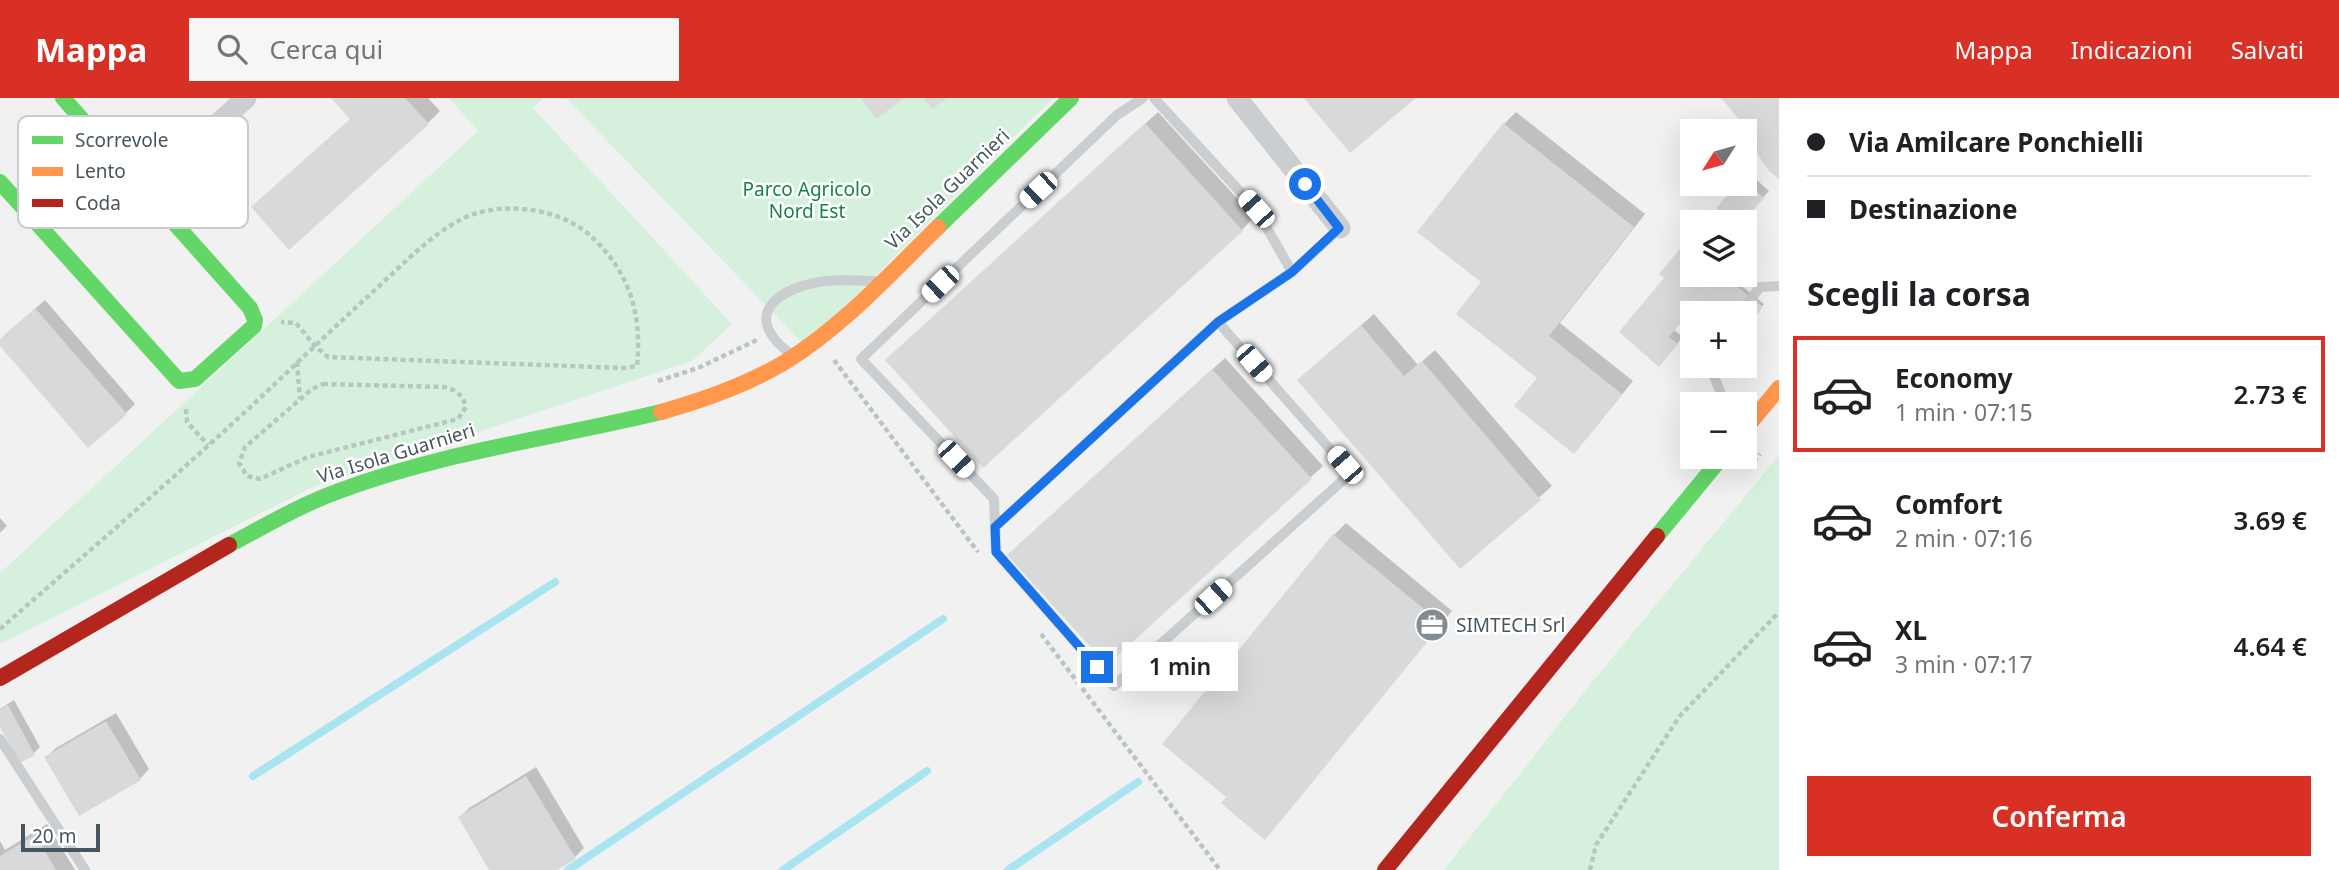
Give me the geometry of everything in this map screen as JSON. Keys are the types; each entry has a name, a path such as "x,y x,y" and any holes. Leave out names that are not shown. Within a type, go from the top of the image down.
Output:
{"street":[{"path":"63,98 79,116"},
{"path":"226,116 246,98"},
{"name":"Via Isola Guarnieri","path":"0,678 183,569 312,500 466,453 602,426 701,399 756,378 794,356 882,281 1071,98"},
{"path":"1237,98 1339,228"},
{"path":"0,182 18,202"},
{"path":"41,228 174,377 184,382 195,379 241,339 254,326 256,320 250,308 178,228"},
{"path":"1757,415 1779,388"},
{"path":"1385,870 1712,469"}],"lane":[{"path":"1143,98 1117,115 861,359 994,499 996,552 1114,686 1351,473 1218,322"},
{"path":"1154,98 1256,209 1292,272"},
{"path":"995,527 1218,322 1292,272 1339,228"},
{"path":"794,356 775,341 767,327 766,314 775,301 800,287 825,281 882,281"},
{"path":"1749,301 1760,287 1779,286"},
{"path":"0,739 85,870"}],"path":[{"path":"0,629 208,445 315,346 419,249 445,230 475,214 508,208 537,212 564,219 586,230 605,250 623,276 635,308 640,338 637,366 624,368 328,357 315,346 296,323 256,320"},
{"path":"645,385 698,368 759,339"},
{"path":"297,362 300,400"},
{"path":"184,382 187,422 208,445"},
{"path":"323,384 444,387 461,394 466,407 458,419 308,457 260,479 247,475 239,463 245,447 300,400 323,384"},
{"path":"1590,870 1596,845 1679,717 1779,612"}],"green space":[{"path":"449,98 543,98 533,108 732,324 692,361 315,486 0,644 0,573 478,131"},
{"name":"Parco Agricolo Nord Est","path":"566,98 1053,98 805,346"},
{"path":"1779,455 1779,870 1444,870 1585,691"}],"building":[{"path":"331,98 405,98 429,124 289,250 251,207 350,119"},
{"path":"861,98 904,98 876,119"},
{"path":"924,98 947,98 932,109"},
{"path":"1304,98 1416,98 1350,153"},
{"path":"1721,98 1779,98 1779,179 1769,171 1757,153 1757,119 1739,119"},
{"path":"1145,123 1243,231 983,468 885,360"},
{"path":"1503,123 1634,227 1549,336 1622,394 1574,454 1514,406 1537,378 1456,314 1481,282 1417,232"},
{"path":"1757,192 1764,198 1753,210 1716,208 1726,196 1757,196"},
{"path":"1680,249 1680,287 1737,287 1755,301 1680,301 1680,324 1669,337 1678,344 1659,367 1619,332 1664,278 1659,274"},
{"path":"1757,302 1763,307 1757,315"},
{"path":"35,308 127,414 88,448 0,346 0,339"},
{"path":"1361,325 1404,376 1422,361 1541,500 1460,569 1297,380"},
{"path":"1212,369 1312,479 1107,665 1007,555"},
{"path":"1333,534 1442,624 1265,840 1221,803 1226,797 1162,744"},
{"path":"8,705 35,755 20,763 0,727 0,710"},
{"path":"106,721 141,780 79,816 44,757"},
{"path":"526,776 576,859 557,870 489,870 458,817"},
{"path":"35,835 56,870 0,870 0,856"}],"waterway":[{"path":"253,776 555,582"},
{"path":"568,870 943,619"},
{"path":"783,870 927,771"},
{"path":"1008,870 1138,782"}],"traffic: fast":[{"path":"63,98 79,116"},
{"path":"938,227 1071,98"},
{"path":"0,182 18,202"},
{"path":"41,228 179,381 195,379 254,326 255,320 250,308 179,228"},
{"path":"229,545 310,503 378,477 458,456 661,412"},
{"path":"1657,536 1712,469"}],"traffic: slow":[{"path":"661,412 756,378 806,348 846,316 938,227"},
{"path":"1757,415 1779,388"}],"traffic: jam":[{"path":"1385,870 1657,536"},
{"path":"0,678 229,545"}],"place":[{"name":"SIMTECH Srl","path":"1432,625"}],"route":[{"path":"1097,667 996,552 995,527 1218,322 1292,272 1339,228 1305,184"}]}
